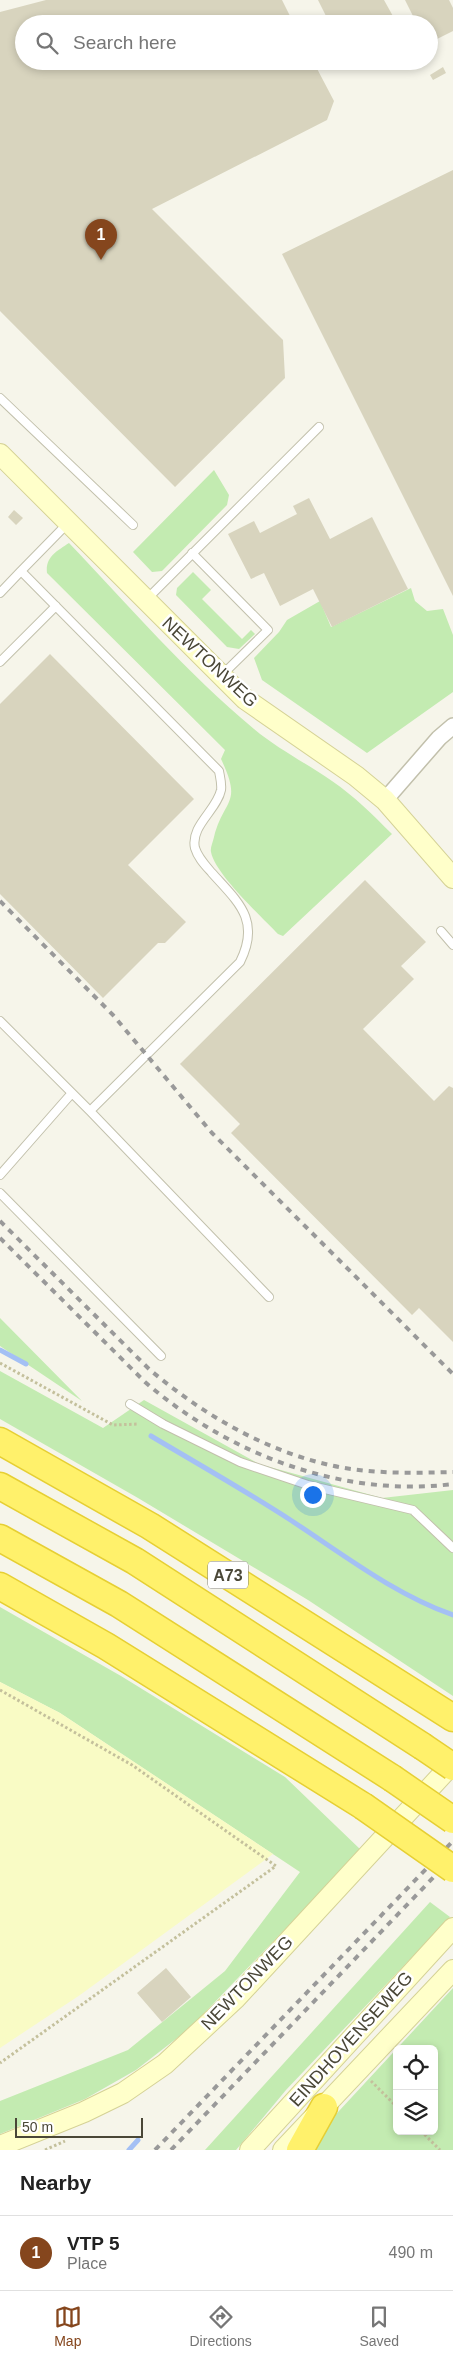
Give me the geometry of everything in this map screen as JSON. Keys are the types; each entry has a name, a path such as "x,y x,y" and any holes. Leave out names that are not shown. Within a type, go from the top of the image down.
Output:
{"highway":[{"name":"A73","path":"0,1441 150,1526 452,1718"},
{"name":"A73","path":"0,1486 135,1561 453,1767"},
{"path":"0,1538 119,1604 392,1778 453,1820"},
{"path":"0,1586 106,1646 363,1806 453,1869"},
{"path":"300,2150 324,2107"}],"street":[{"name":"NEWTONWEG","path":"0,454 245,699 356,776 385,800 453,878"},
{"path":"385,800 439,738 453,726"},
{"name":"NEWTONWEG","path":"0,2146 84,2112 122,2093 165,2064 234,1999 453,1763"},
{"name":"EINDHOVENSEWEG","path":"250,2150 453,1928"},
{"name":"EINDHOVENSEWEG","path":"283,2150 453,1970"}],"lane":[{"path":"0,398 133,525"},
{"path":"145,601 319,427"},
{"path":"0,593 68,523"},
{"path":"192,554 268,630 222,676"},
{"path":"22,571 219,771 222,787 218,799 196,833 195,846 200,860 240,904 247,917 249,934 247,948 240,962 90,1111"},
{"path":"0,662 56,606"},
{"path":"441,931 453,945"},
{"path":"0,1021 90,1111 269,1297"},
{"path":"0,1176 72,1093"},
{"path":"0,1193 160,1356"},
{"path":"130,1404 163,1424 240,1462 308,1485 413,1510 453,1548"}],"path":[{"path":"0,1363 113,1425 163,1424"},
{"path":"0,1690 132,1765 276,1866 0,2062"},
{"path":"360,2070 393,2103"},
{"path":"426,2135 440,2150"}],"shaded area":[{"path":"214,470 229,495 227,505 162,571 152,572 133,552"},
{"path":"69,543 159,639 229,708 273,743 340,787 392,834 283,936 278,934 229,883 214,861 211,852 218,824 230,801 231,794 231,785 221,759 225,750 47,573 50,559"},
{"path":"193,572 211,590 202,599 242,639 251,630 255,634 239,649 227,647 176,595 177,588"},
{"path":"411,588 415,601 427,611 443,609 453,635 453,692 367,753 262,680 254,658 279,632 287,620 320,601 331,627"},
{"path":"0,1318 82,1401 0,1346"},
{"path":"0,1371 103,1428 144,1400 259,1464 382,1498 453,1490 453,1696 308,1600 138,1498 0,1419"},
{"path":"0,1607 121,1676 285,1777 361,1850 190,2028 136,2070 85,2099 0,2134 0,2101 128,2050 225,1971 300,1872 60,1713 0,1682"},
{"path":"430,1902 450,1917 286,2090 236,2150 205,2150"},
{"path":"453,1988 453,2150 309,2150 326,2125 393,2053 393,2135 438,2135 438,2045 400,2045"}],"sand":[{"path":"0,1682 60,1713 273,1854 80,1995 0,2048"}],"building":[{"path":"46,0 282,0 290,15 15,15 15,70 318,70 334,101 327,120 152,209 283,340 285,378 175,487 0,311 0,12"},
{"path":"318,0 384,0 392,15 326,15"},
{"path":"405,0 449,0 453,8 453,31 438,38 438,15 412,15"},
{"path":"443,67 446,73 433,80 430,75"},
{"path":"453,170 453,596 282,254"},
{"path":"309,498 330,539 372,517 408,589 332,627 313,589 280,606 264,573 251,579 228,534 254,521 260,533 297,514 293,506"},
{"path":"14,510 23,518 16,525 8,517"},
{"path":"50,654 194,799 128,865 186,922 165,943 158,943 103,998 0,894 0,704"},
{"path":"365,880 426,942 401,966 414,979 363,1029 434,1101 449,1086 453,1088 453,1342 419,1308 412,1315 231,1133 240,1124 180,1064"},
{"path":"166,1968 191,1997 162,2022 137,1993"}],"waterway":[{"path":"0,1350 26,1364"},
{"path":"151,1436 240,1488 390,1585 453,1615"},
{"path":"129,2150 138,2140"}],"railway":[{"path":"0,901 113,1015 212,1133 453,1374"},
{"path":"0,1221 149,1369 191,1402 214,1417 262,1442 313,1461 339,1467 382,1472 453,1472"},
{"path":"0,1238 145,1382 178,1408 213,1430 250,1450 288,1465 329,1477 370,1484 411,1487 453,1484"},
{"path":"155,2150 453,1841"},
{"path":"171,2150 453,1857"}],"place":[{"name":"VTP 5","path":"101,260"}]}
